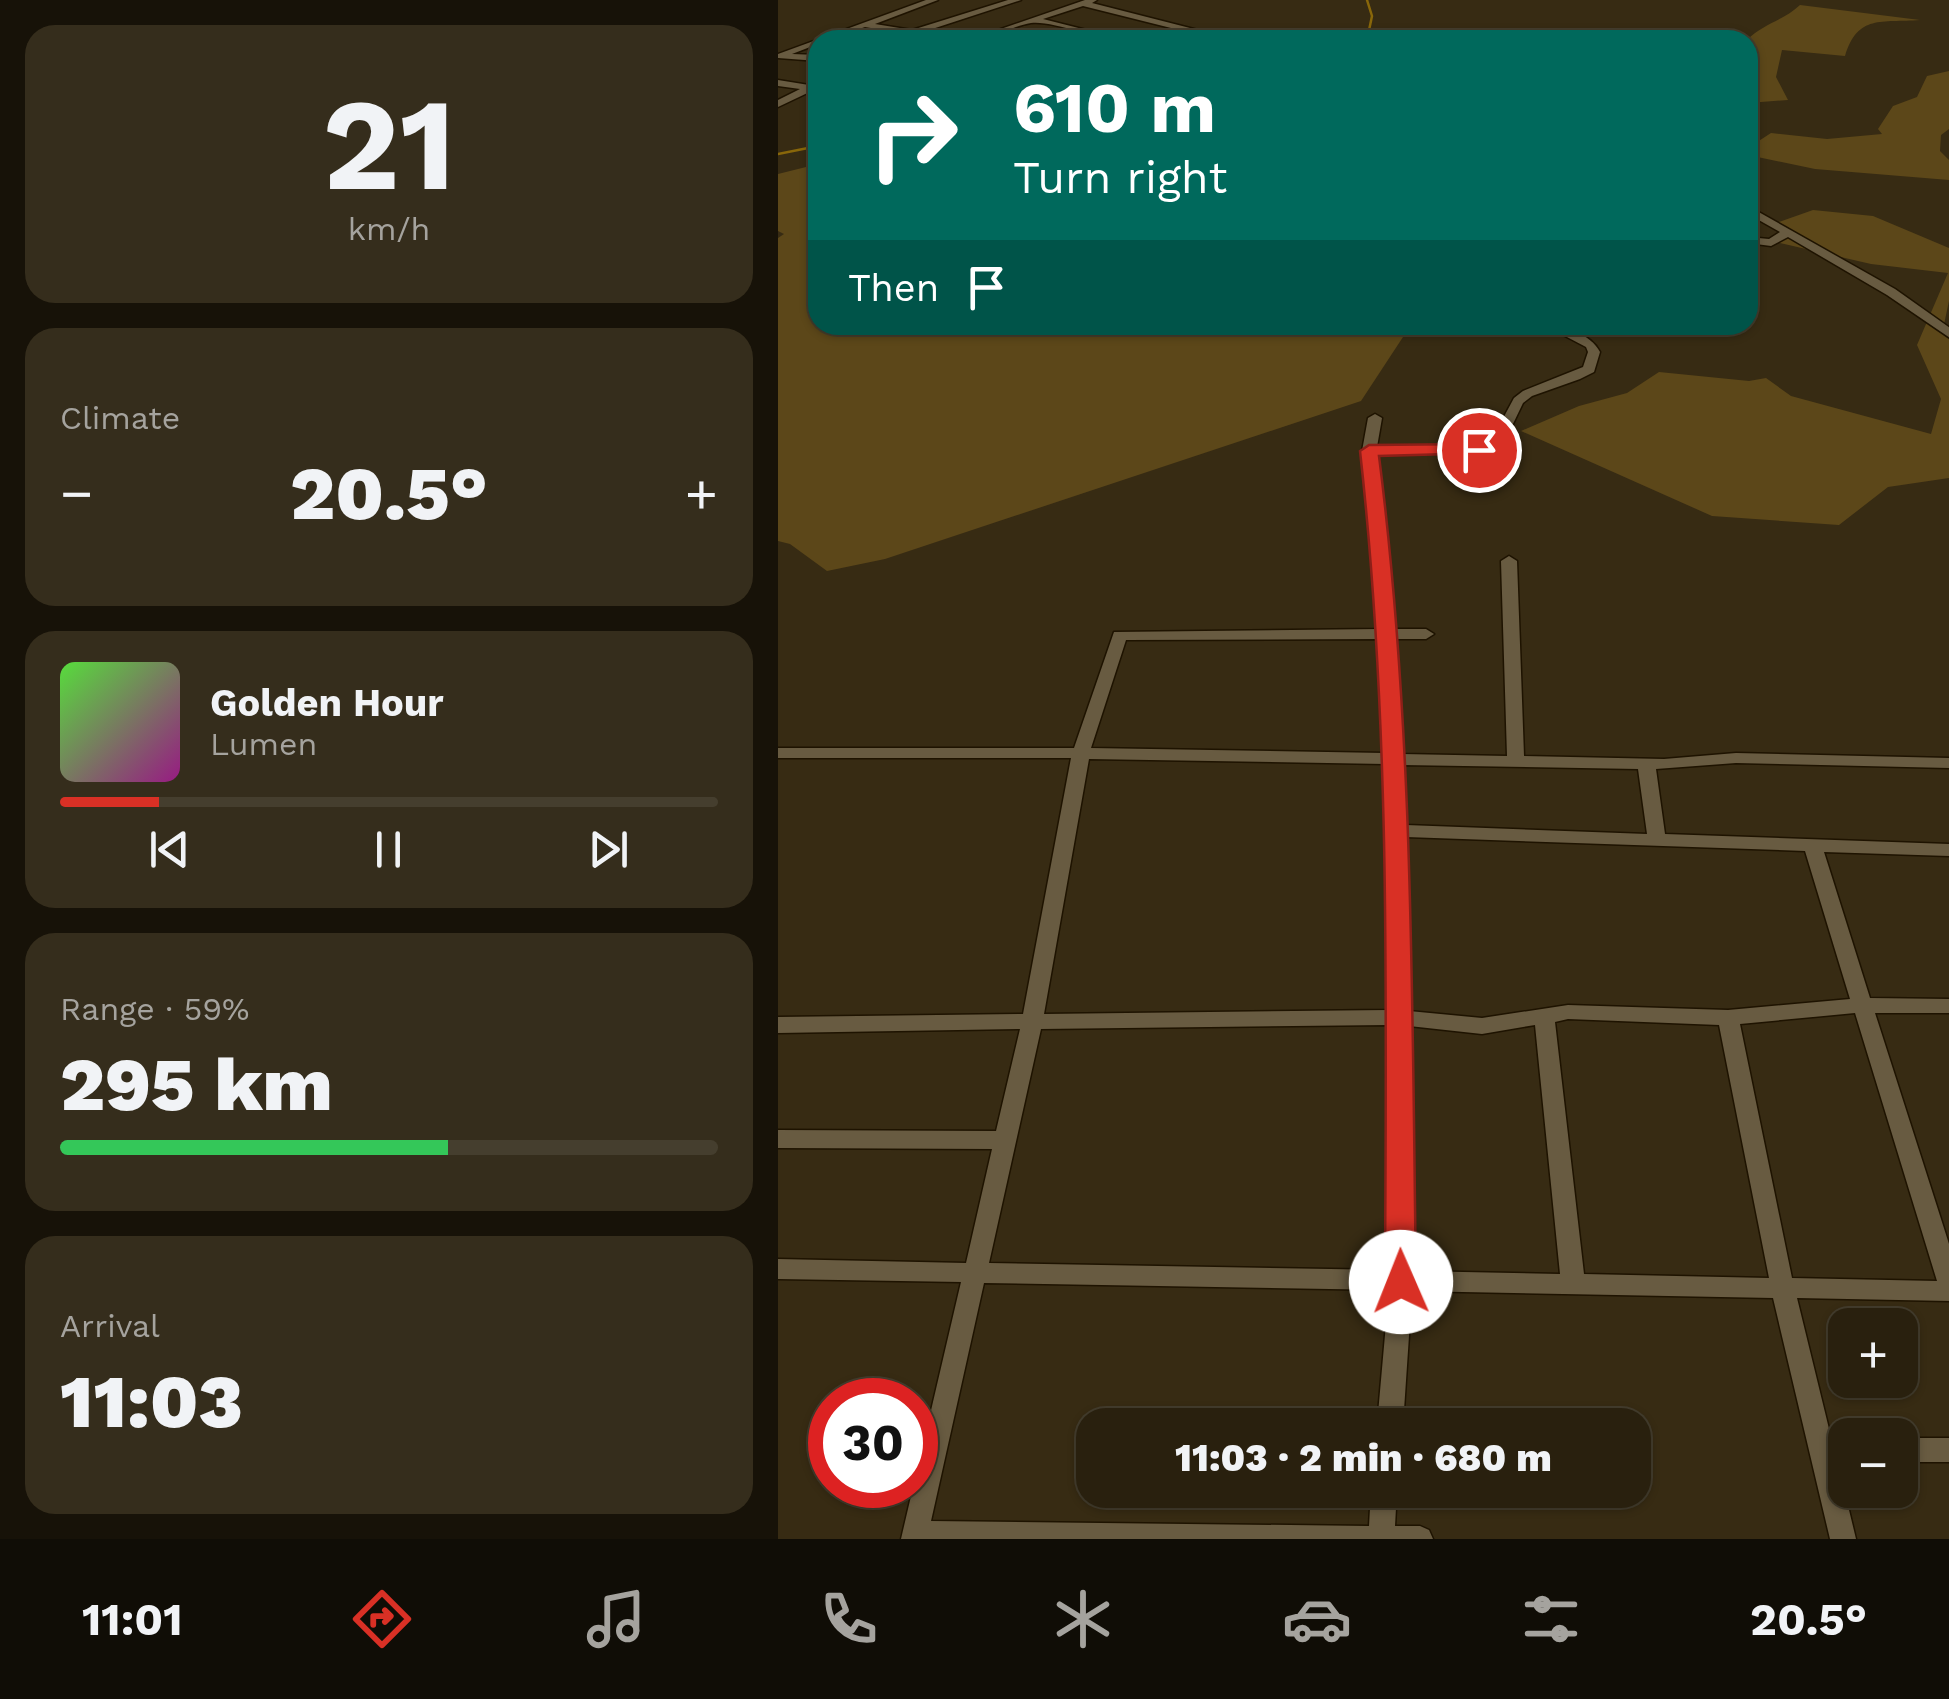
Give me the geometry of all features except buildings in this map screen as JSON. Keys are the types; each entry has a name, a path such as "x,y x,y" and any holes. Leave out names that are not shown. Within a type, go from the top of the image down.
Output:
{"street":[{"path":"844,30 934,0"},
{"path":"920,30 1017,0"},
{"path":"1007,30 1090,2 1187,30"},
{"path":"1036,20 1079,30"},
{"path":"861,23 895,30"},
{"path":"1173,30 1178,28"},
{"path":"779,56 808,44"},
{"path":"779,56 808,57"},
{"path":"778,82 808,86"},
{"path":"778,104 808,91"},
{"path":"1758,215 1891,292 1950,334"},
{"path":"1758,241 1771,243 1788,232"},
{"path":"1369,451 1484,448 1506,426 1507,411 1518,396 1554,386 1588,368 1594,352 1591,344 1572,335"},
{"path":"1375,418 1369,451 1376,478 1398,831 1396,1017 1401,1282 1391,1408"},
{"path":"1510,561 1516,761"},
{"path":"1420,1539 914,1536 1032,1023 1081,754 1120,634 1426,634"},
{"path":"778,754 1646,762 1771,758 1950,764"},
{"path":"1646,762 1657,839"},
{"path":"1398,831 1950,850"},
{"path":"778,1269 1572,1283 1783,1292 1950,1289 1814,846"},
{"path":"778,1025 1396,1017 1482,1026 1568,1012 1728,1018 1860,1005 1950,1006"},
{"path":"1544,1015 1572,1283"},
{"path":"1728,1018 1783,1292 1828,1432"},
{"path":"778,1139 1007,1140"},
{"path":"1918,1450 1950,1450"},
{"path":"1380,1539 1383,1508"},
{"path":"1839,1508 1842,1539"}],"shaded area":[{"path":"1800,5 1920,20 1864,27 1845,56 1782,50 1776,77 1788,100 1758,102 1758,32"},
{"path":"1949,71 1949,129 1941,135 1940,151 1949,160 1949,180 1815,169 1758,157 1758,141 1771,133 1827,139 1882,134 1878,129 1893,106 1917,97 1927,76"},
{"path":"808,166 808,335 1403,337 1361,401 885,559 827,571 790,544 778,541 778,238 784,234 778,231 778,174"},
{"path":"1813,210 1873,216 1949,248 1949,301 1943,329 1950,334 1949,478 1888,487 1839,525 1712,516 1521,431 1579,406 1627,393 1659,372 1749,381 1766,378 1791,396 1931,434 1941,399 1917,345 1948,273 1871,264 1780,243 1779,222"}],"waterway":[{"path":"1367,0 1372,16 1369,30"},
{"path":"778,154 808,148"}],"route":[{"path":"1401,1282 1396,1017 1398,831 1376,478 1369,451 1479,450"}]}
